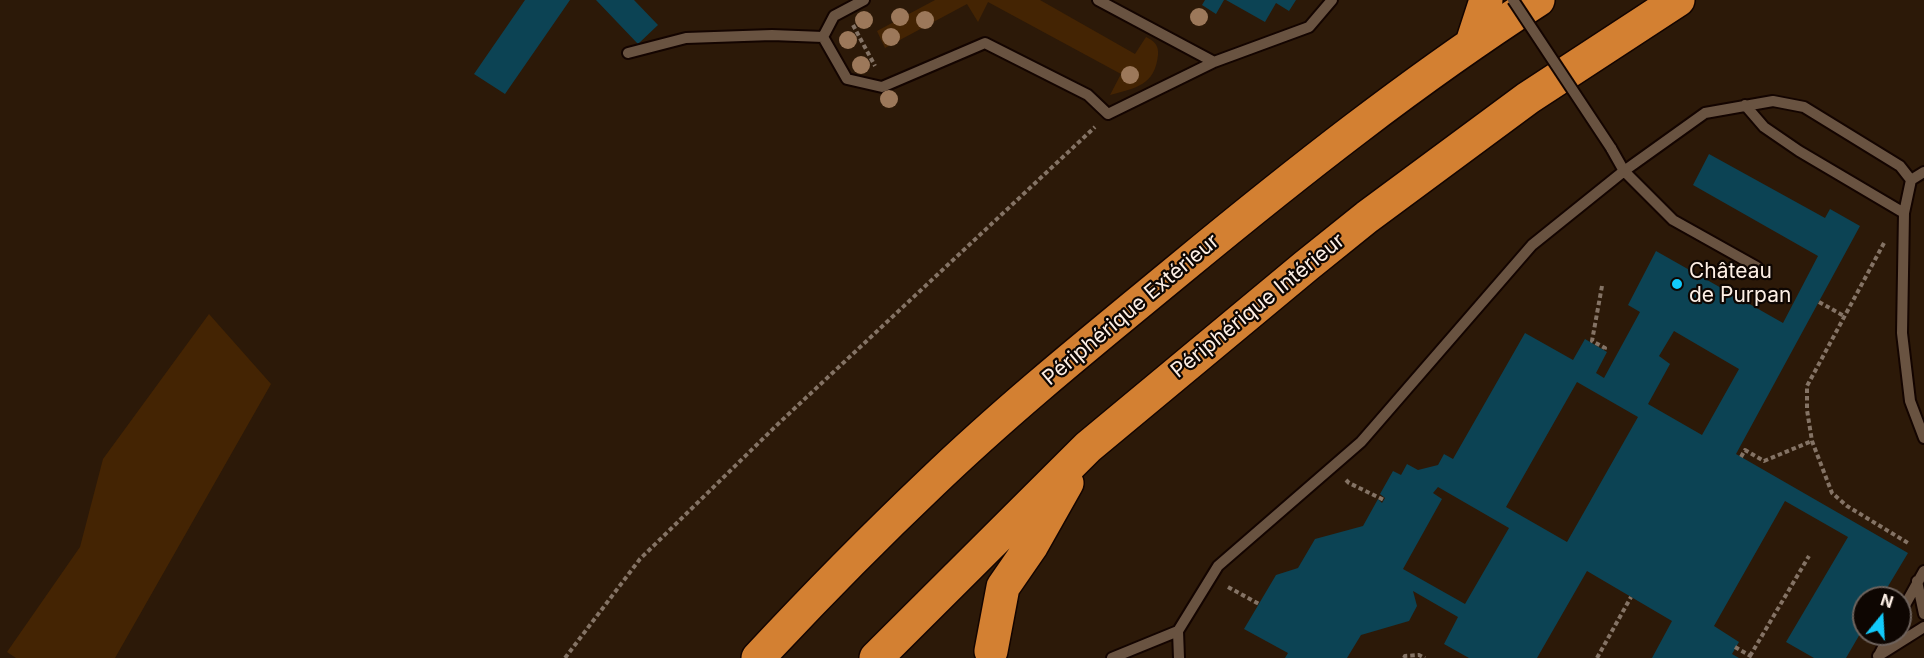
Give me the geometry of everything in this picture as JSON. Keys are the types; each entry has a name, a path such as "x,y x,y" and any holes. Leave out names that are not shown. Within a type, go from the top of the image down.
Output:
{"highway":[{"path":"1472,43 1486,0"},
{"name":"Périphérique Extérieur","path":"758,658 932,482 1075,355 1258,204 1472,43 1538,0"},
{"name":"Périphérique Intérieur","path":"876,658 1088,447 1367,217 1528,98 1678,0"},
{"path":"990,656 1003,587 1032,545 1088,447"}],"lane":[{"path":"823,37 834,16 864,0"},
{"path":"1098,0 1214,62"},
{"path":"823,37 847,79 882,87 985,43 1088,95 1108,114 1214,62 1309,27 1332,0"},
{"path":"1513,0 1624,171 1673,220 1756,267"},
{"path":"628,52 686,38 772,35 823,37"},
{"path":"1179,658 1178,631 1218,566 1361,442 1532,245 1624,171 1705,113 1773,101 1804,107 1900,166 1911,180"},
{"path":"1745,105 1764,127 1799,151 1904,213"},
{"path":"1924,172 1911,180 1904,213 1902,337 1910,401 1924,438"},
{"path":"1912,592 1921,576"},
{"path":"1921,576 1924,614"},
{"path":"1877,657 1924,627"},
{"path":"1112,658 1178,631"}],"path":[{"path":"845,10 886,85"},
{"path":"565,658 640,559 778,424 1108,114"},
{"path":"1904,213 1878,251 1807,386 1807,410 1812,441 1832,493 1847,506 1908,543"},
{"path":"1602,286 1592,341 1605,348 1604,350"},
{"path":"1819,302 1844,316"},
{"path":"1741,457 1745,450 1764,461 1812,441"},
{"path":"1335,465 1349,483 1384,500"},
{"path":"1735,647 1752,657 1809,555"},
{"path":"1211,577 1259,604"},
{"path":"1597,658 1631,597"},
{"path":"1404,658 1419,655 1425,658"}],"shaded area":[{"path":"935,0 1040,0 1135,54 1146,37 1158,49 1156,65 1153,73 1143,84 1110,95 1121,74 988,2 978,22 967,4 885,48 877,31"},
{"path":"209,314 271,384 115,658 16,658 7,652 80,547 103,459"}],"building":[{"path":"525,0 570,0 505,94 474,74"},
{"path":"596,0 634,0 658,25 638,44"},
{"path":"1205,0 1224,0 1216,14 1202,5"},
{"path":"1226,0 1296,0 1289,11 1276,3 1265,22"},
{"path":"1709,154 1825,218 1830,209 1860,226 1736,454 1908,553 1888,586 1852,586 1853,646 1846,658 1814,658 1786,642 1848,537 1785,501 1714,626 1739,642 1732,654 1739,658 1652,658 1672,621 1587,571 1537,658 1469,658 1444,644 1458,617 1413,591 1417,606 1409,621 1361,635 1347,658 1285,658 1288,653 1244,629 1276,575 1298,568 1315,539 1363,526 1378,499 1382,503 1385,498 1380,494 1393,471 1401,475 1407,464 1418,470 1438,465 1444,454 1453,459 1525,333 1573,360 1585,339 1607,352 1596,373 1604,378 1640,312 1628,305 1656,251 1783,323 1818,256 1693,185","holes":["1674,331 1739,369 1702,435 1648,404 1670,364 1659,356","1577,382 1638,417 1567,542 1506,507","1438,487 1509,528 1465,604 1403,569 1442,499 1433,493"]}],"place":[{"name":"Château de Purpan","path":"1677,284"}]}
